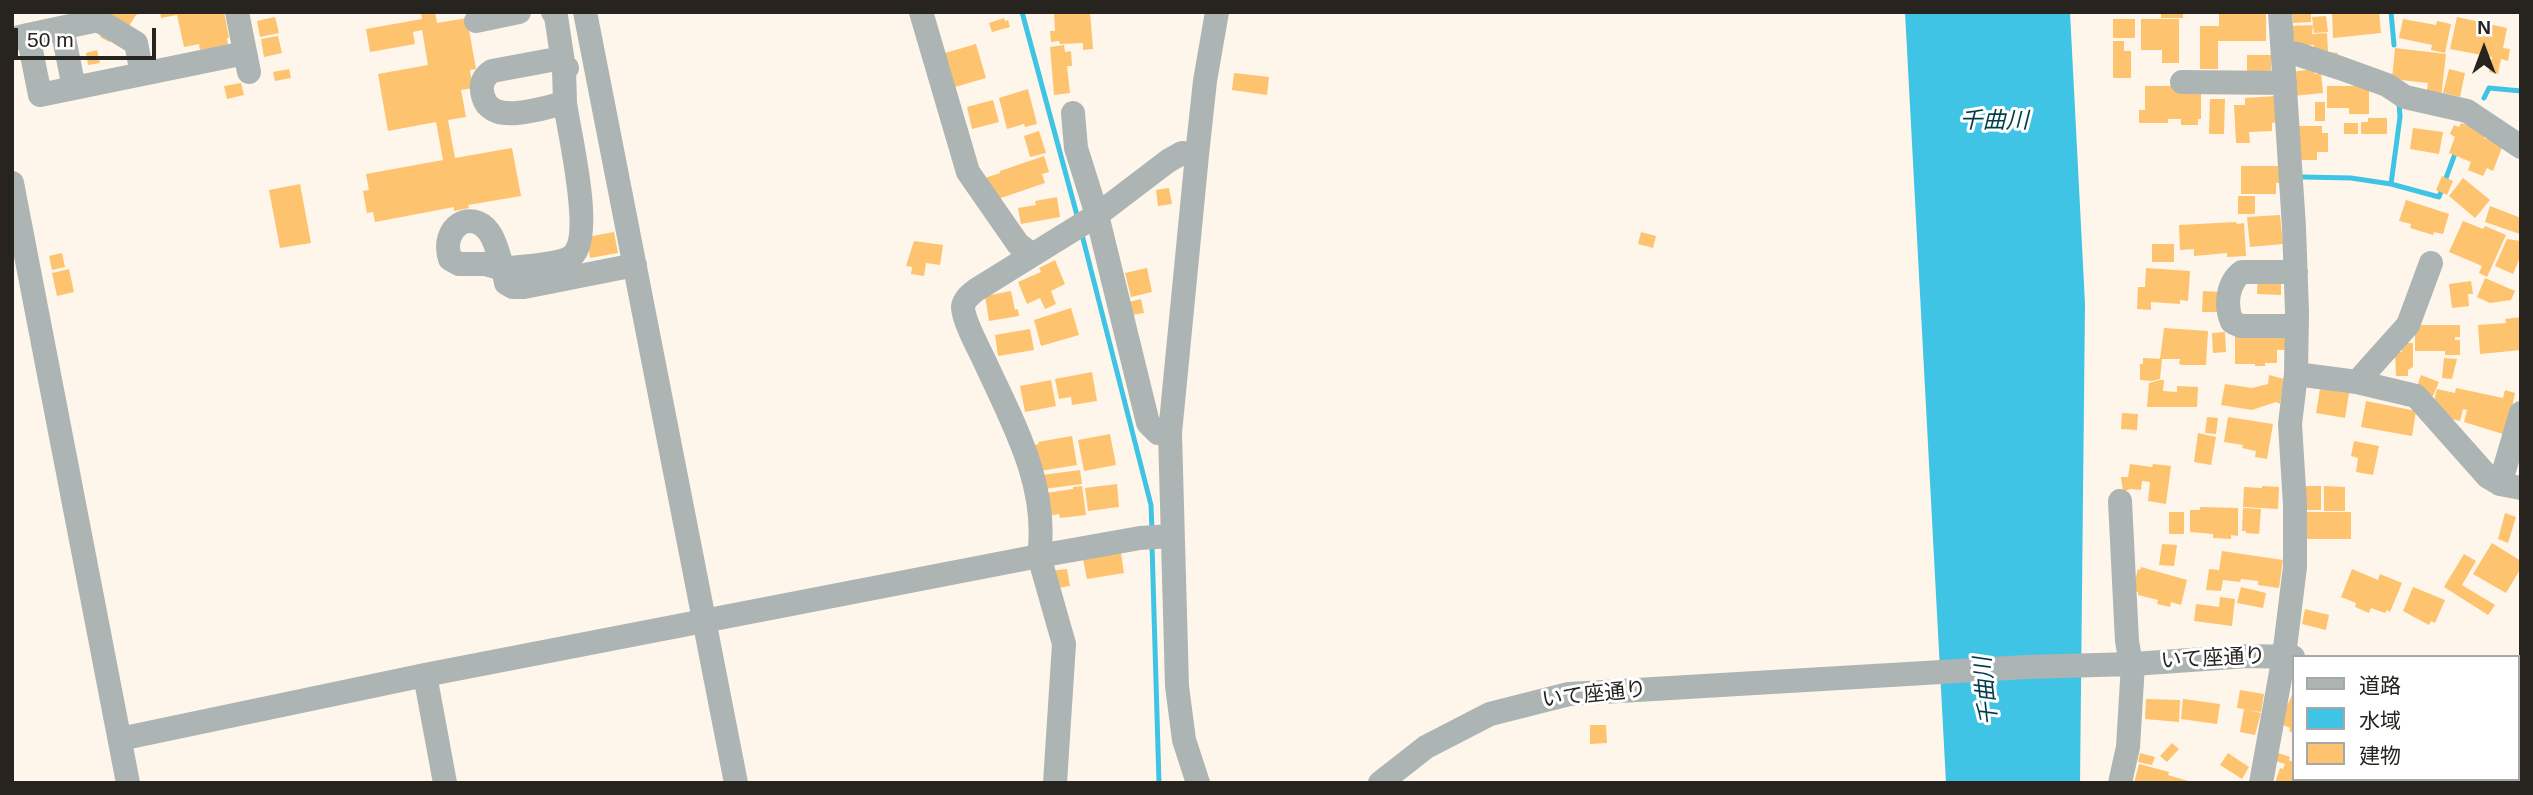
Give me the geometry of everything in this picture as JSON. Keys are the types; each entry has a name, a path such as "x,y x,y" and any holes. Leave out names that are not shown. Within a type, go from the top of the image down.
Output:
{"street":[{"path":"142,75 136,43 97,20 20,37 40,95 142,75 247,63 237,12"},
{"path":"476,21 519,12"},
{"path":"553,12 556,16 563,63 565,103 583,213 580,246 570,258 561,261 503,269 506,283 513,287 524,287 635,265"},
{"path":"585,12 736,783"},
{"path":"921,12 968,172 1018,244 1031,254"},
{"path":"1198,783 1184,740 1157,537 1197,155 1217,12"},
{"path":"2261,783 2289,656 2295,567 2295,505 2290,424 2296,374 2296,272 2280,12"},
{"path":"62,28 74,88"},
{"path":"2283,52 2364,76 2387,85 2405,97 2467,111 2521,147"},
{"path":"565,103 502,113 493,111 486,105 482,86 485,76 492,71 563,63 595,63"},
{"path":"2182,82 2285,83"},
{"path":"1073,113 1085,222 1148,423 1158,433 1170,433"},
{"path":"1055,783 1064,645 1039,556 1041,542 1037,501 1029,457 976,342 963,309 965,300 976,290 1017,267 1031,254 1085,222 1168,161 1182,153 1197,155"},
{"path":"12,183 128,783"},
{"path":"2357,382 2408,325 2431,263"},
{"path":"2296,272 2242,272 2231,285 2229,314 2232,322 2241,326 2297,326"},
{"path":"2296,374 2357,382 2416,396 2488,477 2511,486 2521,413"},
{"path":"2119,783 2128,747 2127,641 2120,501"},
{"path":"120,738 425,675 1039,556 1157,537"},
{"name":"いて座通り","path":"1380,783 1426,747 1490,714 1570,694 2026,667 2289,656"},
{"path":"425,675 444,783"}],"water":[{"name":"千曲川","path":"1905,12 2070,12 2085,304 2080,783 1946,783"}],"building":[{"path":"109,12 142,13 136,15 129,26 123,21 109,42 100,37 114,16"},
{"path":"160,12 224,12 228,45 200,50 199,44 184,47 177,15 161,18"},
{"path":"421,12 435,12 437,23 467,18 476,69 470,70 473,88 461,90 466,117 448,120 455,158 512,148 521,196 468,205 469,208 454,211 454,207 375,222 373,212 367,213 363,191 369,190 366,174 443,160 436,122 388,131 378,74 428,65 422,30 413,32 415,44 370,52 366,29 422,19"},
{"path":"1054,12 1090,12 1093,49 1083,50 1083,43 1051,42 1050,31 1055,31"},
{"path":"2161,12 2183,12 2183,18 2161,18"},
{"path":"2219,12 2266,12 2266,41 2218,41 2218,69 2200,69 2200,26 2219,26"},
{"path":"2292,12 2311,12 2311,22 2293,23"},
{"path":"2332,12 2379,12 2381,33 2333,38"},
{"path":"2326,16 2328,32 2314,33 2312,17"},
{"path":"275,17 279,33 260,37 257,21"},
{"path":"2457,17 2507,28 2503,48 2510,49 2508,61 2501,59 2498,74 2489,72 2492,57 2450,49"},
{"path":"1004,18 1005,21 1008,20 1010,27 992,32 989,23"},
{"path":"2113,19 2135,19 2135,38 2113,38"},
{"path":"2141,19 2179,19 2179,63 2162,63 2162,50 2141,50"},
{"path":"2403,19 2436,25 2437,21 2451,24 2445,53 2431,50 2432,45 2399,38"},
{"path":"2313,25 2312,34 2327,33 2328,52 2338,53 2335,63 2314,45 2288,45 2287,26"},
{"path":"278,36 282,53 264,57 261,39"},
{"path":"2113,41 2124,41 2124,51 2131,51 2131,78 2113,78"},
{"path":"976,44 986,78 955,87 945,53"},
{"path":"1064,45 1065,52 1071,51 1072,66 1067,66 1070,93 1054,95 1050,47"},
{"path":"2395,48 2446,54 2441,98 2426,96 2428,83 2392,79"},
{"path":"97,50 100,63 88,65 86,53"},
{"path":"2247,55 2271,55 2271,76 2247,76"},
{"path":"289,69 291,78 275,81 273,72"},
{"path":"2314,69 2315,74 2321,73 2323,93 2293,96 2291,72"},
{"path":"2449,69 2465,73 2460,97 2443,93"},
{"path":"1234,73 1269,77 1267,95 1232,90"},
{"path":"241,83 244,95 227,99 224,86"},
{"path":"2145,86 2201,86 2201,119 2198,119 2198,125 2181,125 2181,119 2168,119 2168,123 2139,123 2139,110 2145,110"},
{"path":"2327,86 2369,86 2369,114 2349,114 2349,108 2327,108"},
{"path":"1028,89 1037,124 1025,127 1024,124 1007,129 999,98"},
{"path":"2276,96 2277,122 2272,123 2272,131 2249,132 2250,143 2236,143 2234,105 2245,105 2245,98"},
{"path":"2210,99 2225,99 2224,134 2209,134"},
{"path":"993,100 999,122 972,129 967,107"},
{"path":"2315,102 2325,102 2325,121 2315,121"},
{"path":"2368,118 2387,118 2387,134 2361,134 2361,122 2368,122"},
{"path":"2344,123 2358,123 2358,134 2344,134"},
{"path":"2461,123 2486,133 2484,138 2503,145 2493,171 2487,168 2483,176 2468,170 2471,162 2449,153 2455,137 2450,134 2454,125 2459,127"},
{"path":"2299,126 2322,126 2322,133 2328,133 2328,152 2317,152 2317,160 2299,160"},
{"path":"2413,128 2443,132 2439,154 2410,149"},
{"path":"1039,131 1046,153 1030,157 1024,136"},
{"path":"1044,156 1049,172 1042,174 1045,183 998,199 985,178 1000,171"},
{"path":"2241,166 2280,166 2280,183 2276,183 2276,194 2241,194"},
{"path":"2442,176 2453,181 2447,195 2436,190"},
{"path":"2463,178 2490,200 2475,218 2449,196"},
{"path":"300,184 311,243 280,248 269,190"},
{"path":"1169,188 1172,204 1158,206 1156,190"},
{"path":"2238,196 2255,196 2255,214 2238,214"},
{"path":"1057,197 1060,217 1021,224 1018,208 1036,205 1035,201"},
{"path":"2406,200 2449,214 2443,234 2434,232 2433,235 2410,228 2411,224 2399,221"},
{"path":"2490,206 2521,218 2520,234 2485,222"},
{"path":"2280,215 2283,244 2250,247 2247,217"},
{"path":"2463,221 2506,235 2487,277 2479,273 2482,266 2449,252"},
{"path":"2244,223 2246,256 2227,257 2227,253 2194,256 2194,249 2180,250 2179,225"},
{"path":"614,232 618,253 590,258 587,237"},
{"path":"1641,232 1656,236 1653,248 1638,244"},
{"path":"2507,239 2521,241 2521,255 2513,274 2495,266"},
{"path":"914,241 943,245 940,265 926,263 924,276 911,274 912,267 906,266"},
{"path":"2152,244 2174,244 2174,262 2152,262"},
{"path":"62,253 65,267 52,270 49,256"},
{"path":"1055,260 1065,284 1051,291 1056,304 1045,309 1040,298 1027,304 1018,282 1041,272 1039,268"},
{"path":"1147,268 1152,292 1131,297 1125,273"},
{"path":"2146,268 2190,271 2188,301 2180,300 2180,304 2151,302 2151,310 2137,309 2138,287 2145,287"},
{"path":"69,269 74,292 57,296 52,273"},
{"path":"2258,276 2281,277 2281,295 2257,294"},
{"path":"2485,278 2515,291 2511,300 2490,303 2477,297"},
{"path":"2471,281 2473,294 2468,294 2469,306 2452,308 2449,284"},
{"path":"1011,291 1019,316 989,321 985,296"},
{"path":"2203,291 2221,292 2220,312 2202,312"},
{"path":"1141,299 1144,313 1132,315 1129,302"},
{"path":"1071,308 1079,335 1041,346 1034,320"},
{"path":"2521,317 2521,350 2480,354 2478,325 2506,323 2505,319"},
{"path":"2415,325 2460,325 2460,337 2455,337 2455,340 2460,340 2460,355 2445,355 2445,351 2415,351"},
{"path":"2164,328 2208,331 2206,365 2182,365 2179,364 2180,359 2160,359"},
{"path":"1030,329 1034,350 998,356 995,335"},
{"path":"2225,332 2226,352 2213,353 2212,333"},
{"path":"2235,334 2286,336 2285,350 2277,350 2277,363 2265,363 2265,366 2235,364"},
{"path":"2402,343 2413,343 2413,367 2408,370 2408,376 2396,376 2395,352 2402,352"},
{"path":"2143,358 2162,359 2160,379 2140,380 2140,364 2143,364"},
{"path":"2444,358 2457,359 2452,379 2442,378"},
{"path":"1092,372 1097,401 1072,405 1071,397 1059,399 1055,379"},
{"path":"2269,375 2284,379 2280,404 2276,402 2252,410 2221,405 2225,384 2252,388 2268,384"},
{"path":"2421,375 2439,382 2433,396 2416,389"},
{"path":"1051,380 1056,406 1025,412 1020,386"},
{"path":"2164,380 2163,391 2177,392 2177,386 2198,387 2197,407 2147,407 2149,383"},
{"path":"2456,388 2503,398 2505,390 2515,393 2506,435 2464,422 2467,410 2463,409 2460,421 2443,417 2433,405 2437,389 2455,393"},
{"path":"2320,389 2349,393 2345,418 2316,413"},
{"path":"2366,401 2416,411 2412,436 2361,427"},
{"path":"2122,413 2138,414 2137,430 2121,429"},
{"path":"2207,417 2218,418 2216,434 2205,433"},
{"path":"2228,417 2273,424 2267,459 2255,457 2256,451 2242,448 2243,445 2224,442"},
{"path":"2198,433 2216,437 2211,465 2194,462"},
{"path":"1110,434 1116,465 1084,471 1078,440"},
{"path":"1072,436 1077,465 1040,471 1034,445"},
{"path":"2354,441 2379,446 2373,475 2356,472 2358,458 2351,456"},
{"path":"2130,464 2171,466 2166,504 2148,501 2150,482 2142,481 2141,490 2130,489 2123,492 2121,477 2128,477"},
{"path":"1080,470 1082,484 1044,489 1042,475"},
{"path":"1117,484 1119,507 1088,511 1085,488"},
{"path":"1082,486 1086,515 1060,518 1059,514 1049,516 1046,493"},
{"path":"2306,486 2321,486 2321,510 2305,510"},
{"path":"2324,486 2345,487 2345,511 2324,511"},
{"path":"2244,487 2279,487 2278,509 2243,507"},
{"path":"2200,507 2238,508 2238,536 2231,535 2231,539 2213,538 2213,534 2190,532 2190,510 2200,510"},
{"path":"2243,508 2261,509 2259,534 2242,531"},
{"path":"2169,512 2184,512 2184,534 2169,534"},
{"path":"2306,512 2351,512 2351,539 2306,539"},
{"path":"2505,513 2516,517 2508,543 2498,539"},
{"path":"2492,543 2521,561 2521,568 2506,593 2473,574"},
{"path":"2162,544 2177,545 2174,566 2159,565"},
{"path":"2222,551 2283,560 2279,588 2241,579 2240,582 2223,580 2221,591 2206,590 2209,569 2219,570"},
{"path":"1121,553 1124,573 1087,579 1083,559"},
{"path":"2464,554 2476,561 2462,585 2495,605 2488,615 2444,587"},
{"path":"2141,567 2187,580 2181,605 2171,602 2170,607 2157,604 2158,600 2132,591 2138,569"},
{"path":"1067,569 1070,586 1052,589 1049,571"},
{"path":"2352,569 2378,580 2380,574 2402,583 2390,612 2371,608 2369,613 2355,607 2356,603 2341,597"},
{"path":"2241,587 2266,593 2263,608 2237,603"},
{"path":"2413,587 2445,600 2435,623 2431,621 2429,625 2403,611"},
{"path":"2220,597 2235,599 2232,626 2194,621 2196,604 2219,607"},
{"path":"2305,609 2329,615 2326,630 2302,624"},
{"path":"2240,690 2264,694 2261,712 2249,710 2261,713 2255,735 2240,732 2244,709 2237,708"},
{"path":"2292,695 2292,732 2289,731 2290,728 2279,723"},
{"path":"2146,699 2180,700 2179,722 2145,719"},
{"path":"2183,699 2220,704 2217,724 2181,719"},
{"path":"1590,725 1606,725 1607,743 1590,744"},
{"path":"2172,743 2179,749 2167,762 2160,756"},
{"path":"2275,752 2290,757 2292,781 2321,783 2275,783 2280,768 2283,769 2285,764 2272,760"},
{"path":"2140,753 2155,757 2152,765 2138,762"},
{"path":"2228,753 2249,767 2242,779 2220,765"},
{"path":"2139,764 2169,772 2168,775 2195,783 2134,783"}],"waterway":[{"path":"1022,12 1078,219"},
{"path":"2391,12 2394,45"},
{"path":"2484,98 2489,88 2521,91"},
{"path":"2303,177 2351,178 2391,184 2400,117 2399,103"},
{"path":"2391,184 2439,197 2456,151"},
{"path":"1081,231 1151,505 1152,531"},
{"path":"1152,545 1159,783"}]}
